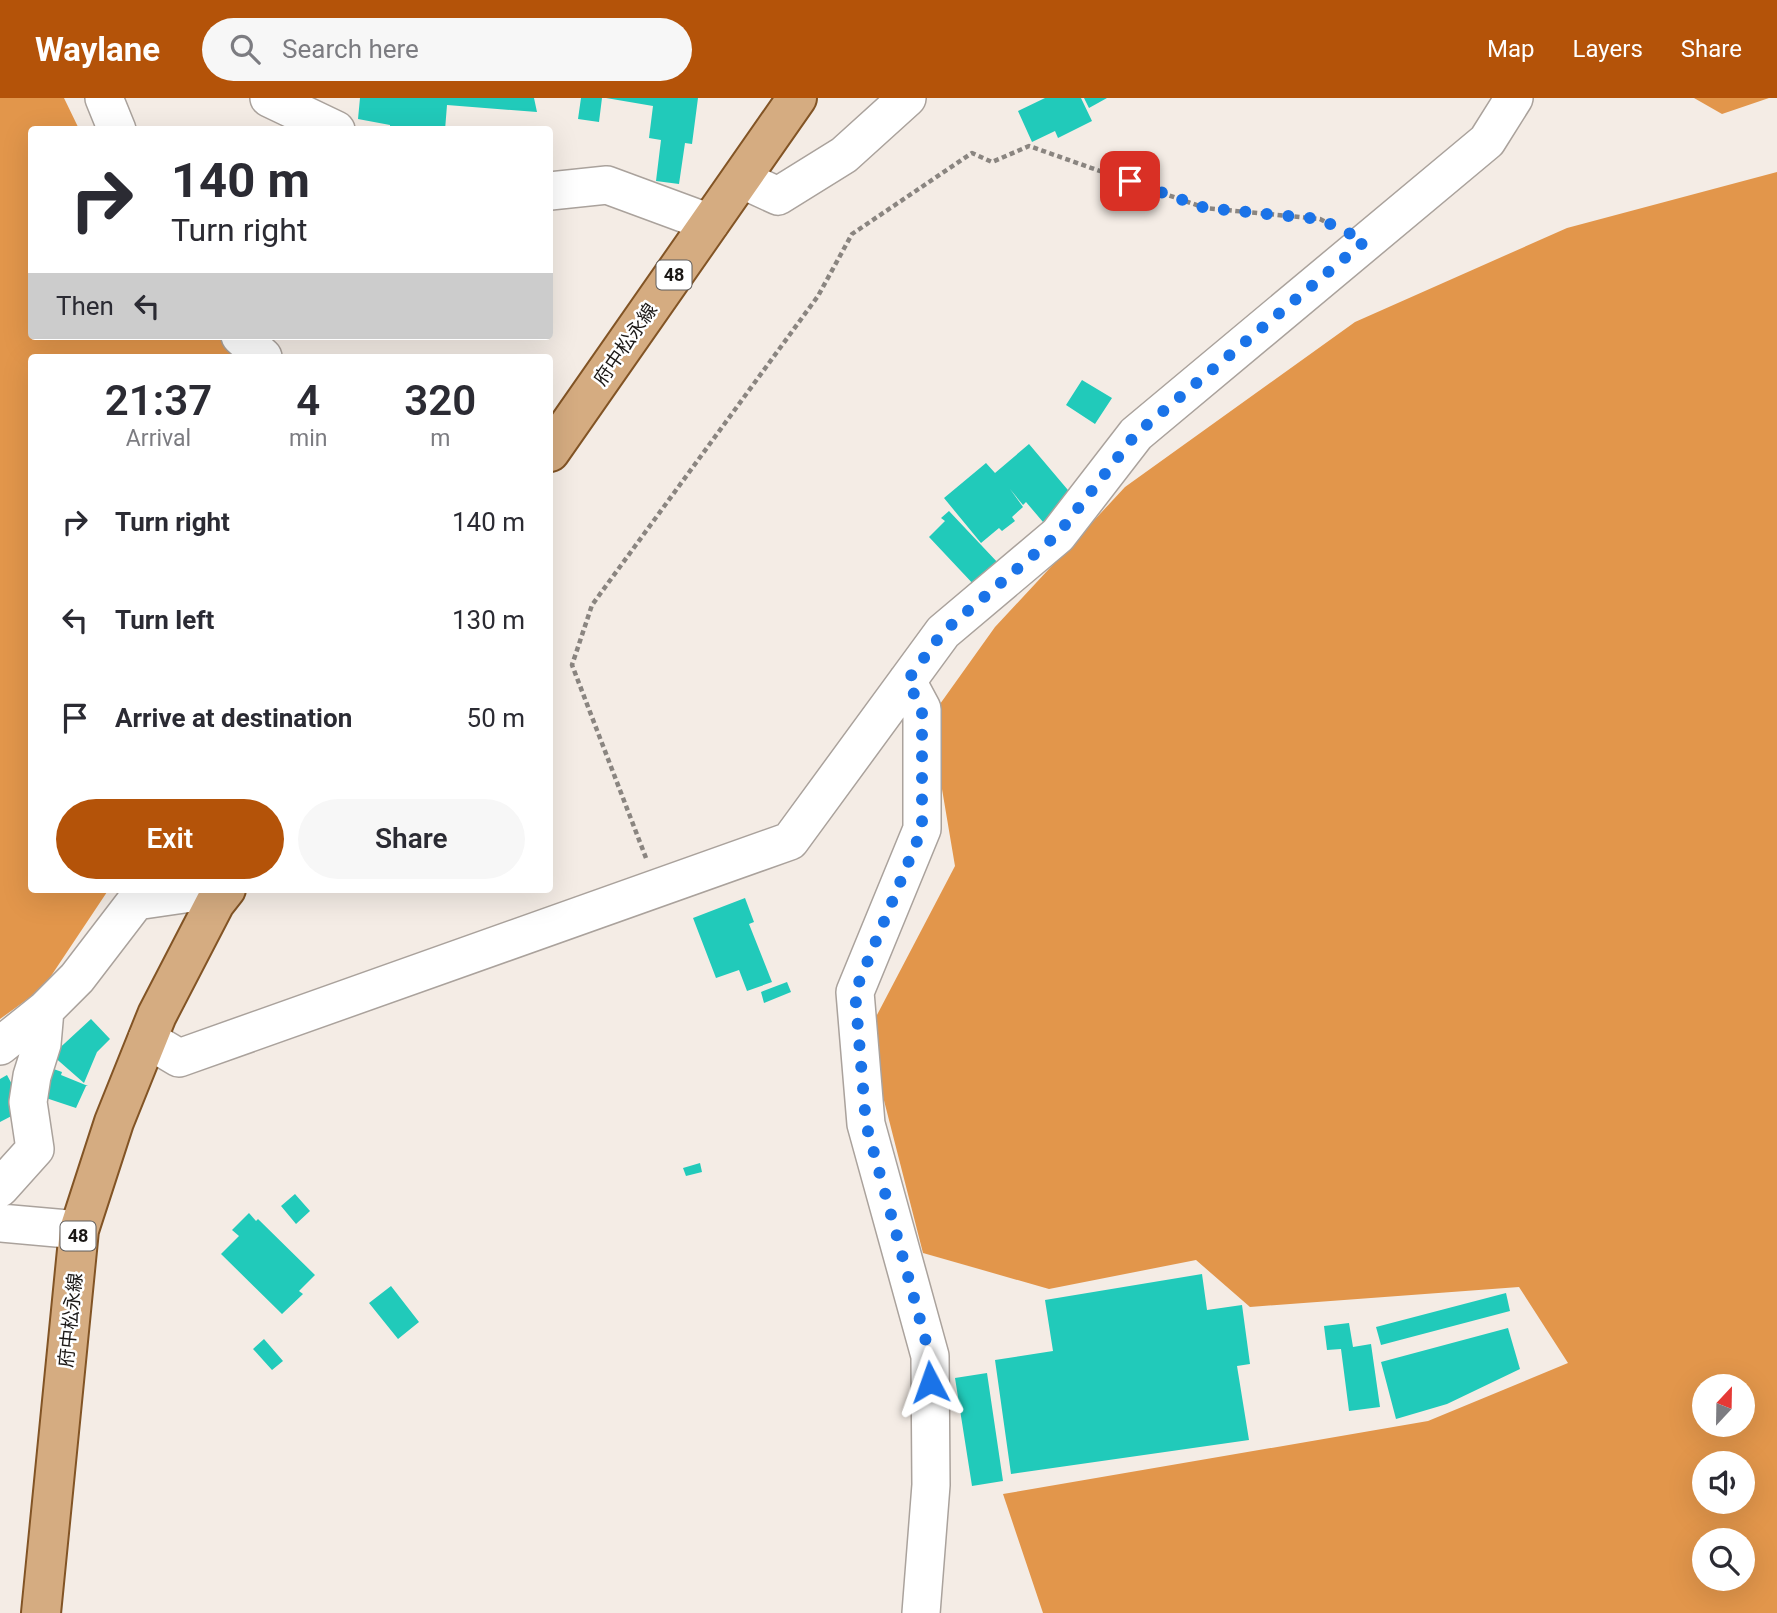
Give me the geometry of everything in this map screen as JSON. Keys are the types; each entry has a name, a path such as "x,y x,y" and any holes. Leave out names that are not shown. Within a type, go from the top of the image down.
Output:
{"main road":[{"name":"府中松永線","path":"553,448 797,98"},
{"name":"府中松永線","path":"41,1613 79,1230 114,1122 157,1015 221,896"}],"street":[{"path":"104,98 115,126"},
{"path":"269,98 328,126"},
{"path":"741,179 778,196 844,155 907,98"},
{"path":"147,1039 179,1058 790,841 943,632 1058,534 1136,434 1487,141 1514,98"},
{"path":"553,191 607,185 710,223"},
{"path":"244,340 260,354"},
{"path":"907,681 922,709 922,829 855,992 866,1124 930,1356 931,1485 921,1613"},
{"path":"0,1046 46,1010 77,978 136,901 191,893 221,896"},
{"path":"0,1188 34,1149 28,1102 32,1076 42,1044 46,1010"},
{"path":"0,1223 79,1230"}],"path":[{"path":"657,888 572,665 592,605 818,296 852,234 972,153 992,162 1029,146 1205,208 1320,219 1365,241"}],"shaded area":[{"path":"0,98 64,98 78,126 28,126 28,340 235,340 251,354 28,354 28,893 106,893 43,988 0,1019"},
{"path":"1694,98 1769,98 1722,114"},
{"path":"1777,172 1777,1613 1043,1613 1003,1494 1428,1421 1568,1363 1519,1287 1250,1307 1196,1260 1049,1289 923,1253 867,1034 955,866 930,718 995,627 1125,487 1355,322 1567,228"}],"building":[{"path":"360,98 534,98 537,112 447,105 445,126 390,126 358,119"},
{"path":"581,98 602,98 599,122 578,119"},
{"path":"606,98 698,98 692,144 685,143 679,184 656,181 661,140 649,138 653,106"},
{"path":"1045,98 1081,98 1092,121 1058,138 1055,131 1032,142 1018,111"},
{"path":"1084,98 1107,98 1089,108"},
{"path":"1082,380 1112,398 1095,424 1066,405"},
{"path":"1029,444 1073,496 1043,522 1026,502 1023,505 1010,489 1023,507 1012,517 1015,521 1002,531 999,528 981,543 944,498 986,463 995,473"},
{"path":"949,511 999,564 976,587 929,537 945,521 941,518"},
{"path":"745,898 754,922 749,924 772,982 747,991 739,970 716,978 693,918"},
{"path":"787,982 791,992 764,1003 761,992"},
{"path":"91,1019 110,1039 97,1052 84,1083 52,1055"},
{"path":"48,1067 88,1086 76,1108 37,1095"},
{"path":"7,1075 25,1109 0,1122 0,1079"},
{"path":"700,1163 702,1172 686,1176 683,1168"},
{"path":"295,1194 310,1211 296,1224 281,1206"},
{"path":"249,1213 315,1275 299,1291 303,1294 282,1314 221,1254 239,1236 232,1230"},
{"path":"1202,1274 1207,1310 1242,1305 1250,1364 1237,1366 1249,1440 1011,1474 995,1360 1053,1351 1045,1300"},
{"path":"391,1286 419,1322 398,1339 369,1303"},
{"path":"1506,1293 1510,1311 1381,1345 1376,1327"},
{"path":"1349,1323 1353,1347 1371,1344 1380,1407 1349,1411 1341,1349 1327,1350 1324,1326"},
{"path":"1508,1328 1520,1369 1447,1404 1396,1419 1381,1362"},
{"path":"264,1339 283,1361 272,1370 253,1349"},
{"path":"987,1373 1003,1481 972,1486 955,1378"}],"route":[{"path":"930,1382 930,1356 866,1124 855,992 922,829 922,709 907,681 943,632 1058,534 1136,434 1365,241 1320,219 1205,208 1130,181"}]}
